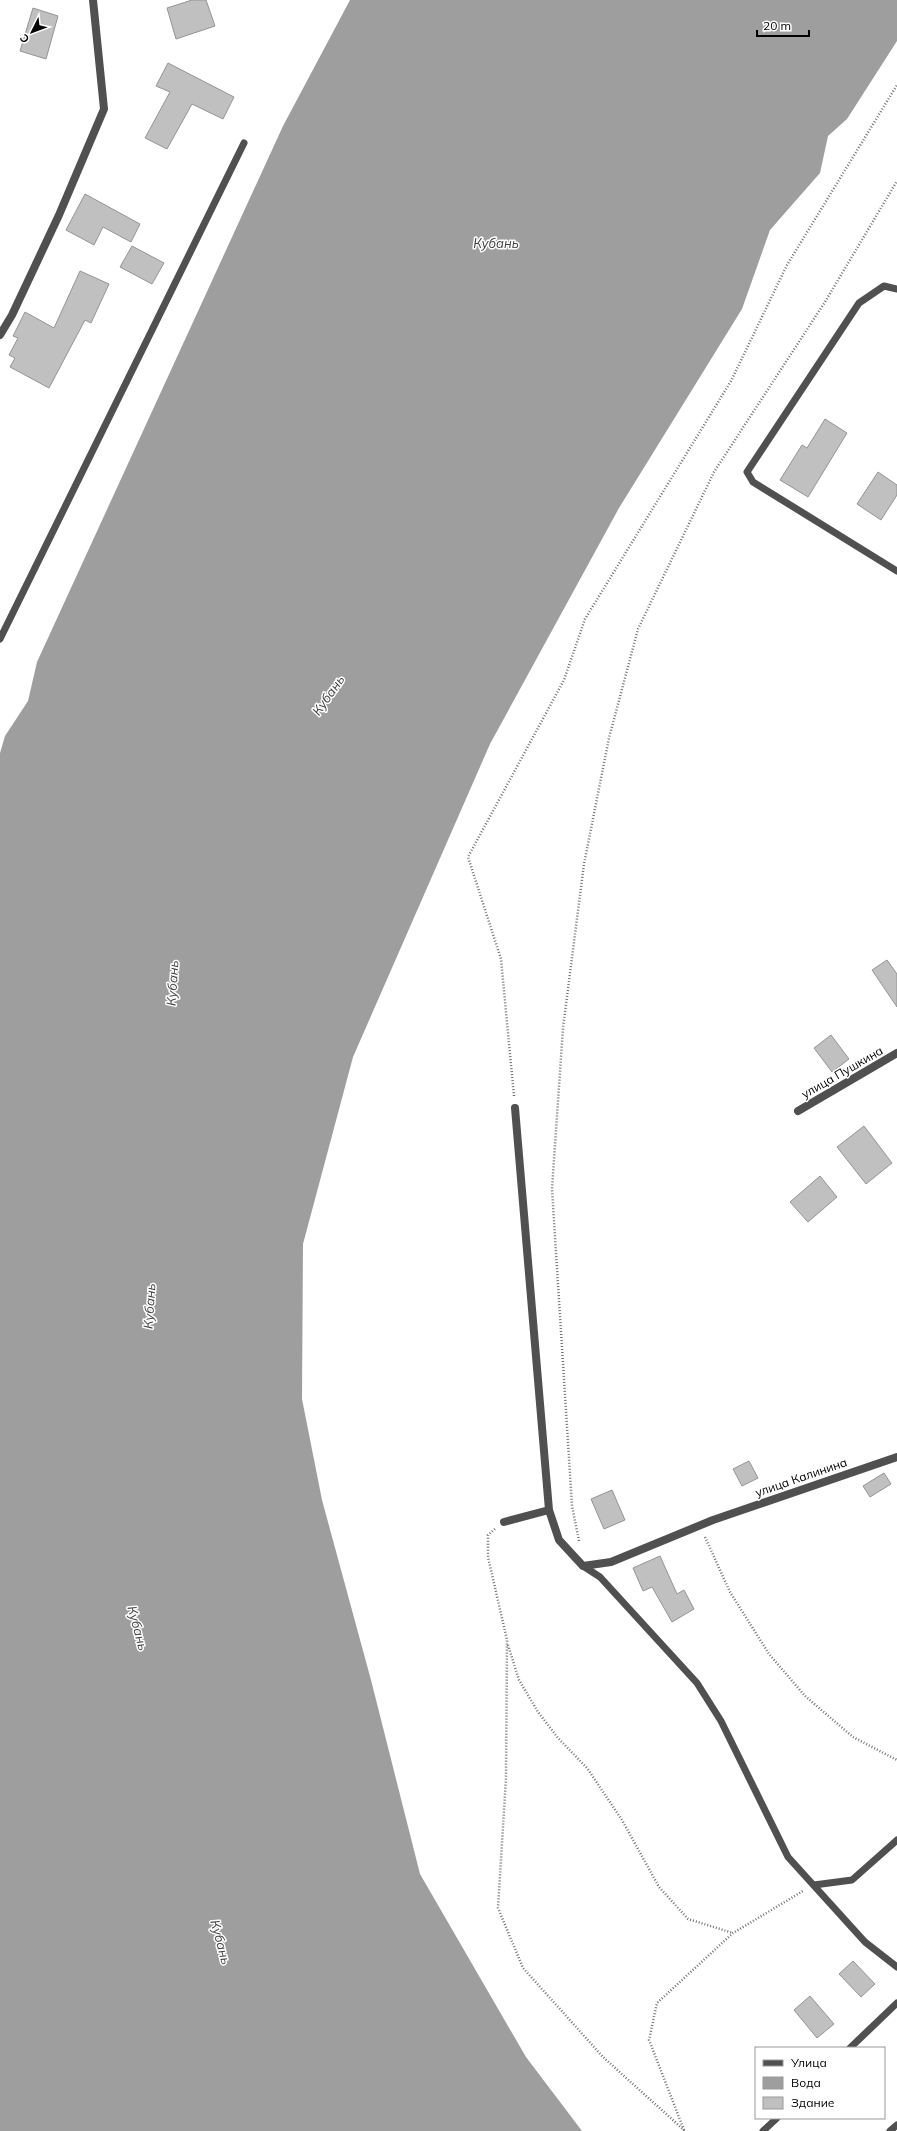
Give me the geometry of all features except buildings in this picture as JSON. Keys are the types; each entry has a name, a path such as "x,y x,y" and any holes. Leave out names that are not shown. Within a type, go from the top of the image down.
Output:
{"street":[{"path":"0,335 12,315 56,222 104,108 93,0"},
{"name":"улица Пушкина","path":"798,1111 897,1054"},
{"path":"515,1108 549,1510 559,1540 583,1566"},
{"name":"улица Калинина","path":"583,1566 612,1562 713,1520 897,1457"},
{"path":"504,1522 549,1510"}],"lane":[{"path":"0,639 244,143"},
{"path":"897,289 884,286 859,303 747,472 753,482 897,571"},
{"path":"583,1566 600,1577 697,1683 721,1721 788,1857 865,1942 897,1967"},
{"path":"814,1886 852,1880 897,1840"},
{"path":"851,2047 897,2002"},
{"path":"764,2131 776,2119"},
{"path":"890,2131 897,2125"}],"path":[{"path":"515,1108 501,959 468,857 564,680 585,619 732,381 787,265 897,85"},
{"path":"579,1543 572,1506 552,1189 562,1028 584,864 609,738 638,629 714,472 825,302 897,181"},
{"path":"504,1522 488,1536 488,1557 507,1640 519,1680 538,1712 558,1738 587,1768 622,1820 659,1887 688,1919 733,1932"},
{"path":"699,1526 730,1592 769,1654 805,1696 853,1737 897,1760"},
{"path":"507,1640 506,1778 498,1908 523,1968 603,2057 685,2130"},
{"path":"685,2130 650,2040 656,2003 733,1932 775,1906 814,1886"}],"water":[{"name":"Кубань","path":"350,0 897,0 897,41 847,119 828,136 820,173 770,230 742,309 619,508 490,744 353,1057 303,1244 302,1399 322,1500 371,1680 420,1874 526,2057 582,2131 0,2131 0,753 5,736 28,701 37,662 283,126"}]}
